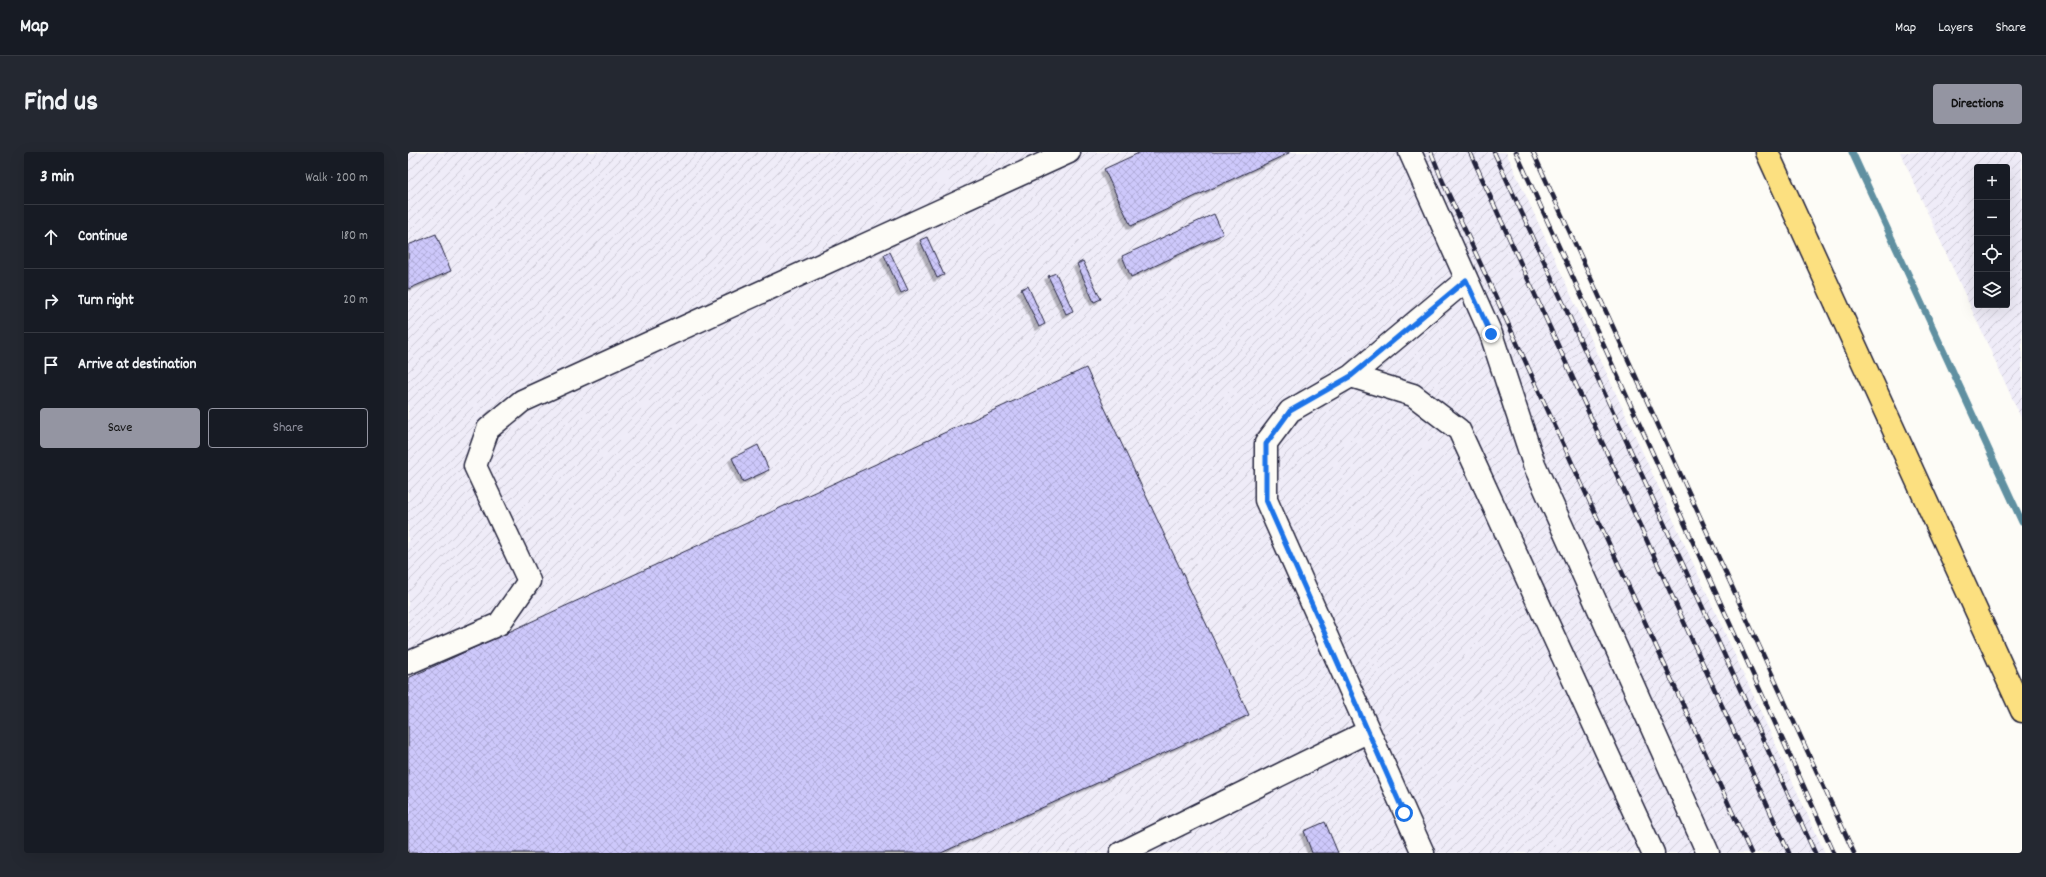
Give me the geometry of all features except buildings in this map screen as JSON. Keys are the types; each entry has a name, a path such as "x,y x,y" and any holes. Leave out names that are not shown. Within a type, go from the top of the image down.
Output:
{"main road":[{"path":"1767,152 2022,711"}],"lane":[{"path":"408,663 498,624 529,581 475,466 488,429 522,401 1069,152"},
{"path":"1410,152 1491,334 1534,464 1708,853"},
{"path":"1423,853 1266,500 1266,444 1290,411 1351,376 1466,280"},
{"path":"1351,376 1413,395 1459,430 1653,853"},
{"path":"1121,853 1368,732"}],"shaded area":[{"path":"408,152 1506,152 1825,853 408,853"},
{"path":"1900,152 2022,152 2022,420"}],"waterway":[{"path":"1852,152 2022,522"}],"railway":[{"path":"1431,152 1443,182 1751,853"},
{"path":"1470,152 1789,853"},
{"path":"1494,152 1815,853"},
{"path":"1516,152 1834,853"},
{"path":"1533,152 1854,853"}],"route":[{"path":"1404,813 1266,500 1266,444 1290,411 1351,376 1466,280 1491,334"}]}
